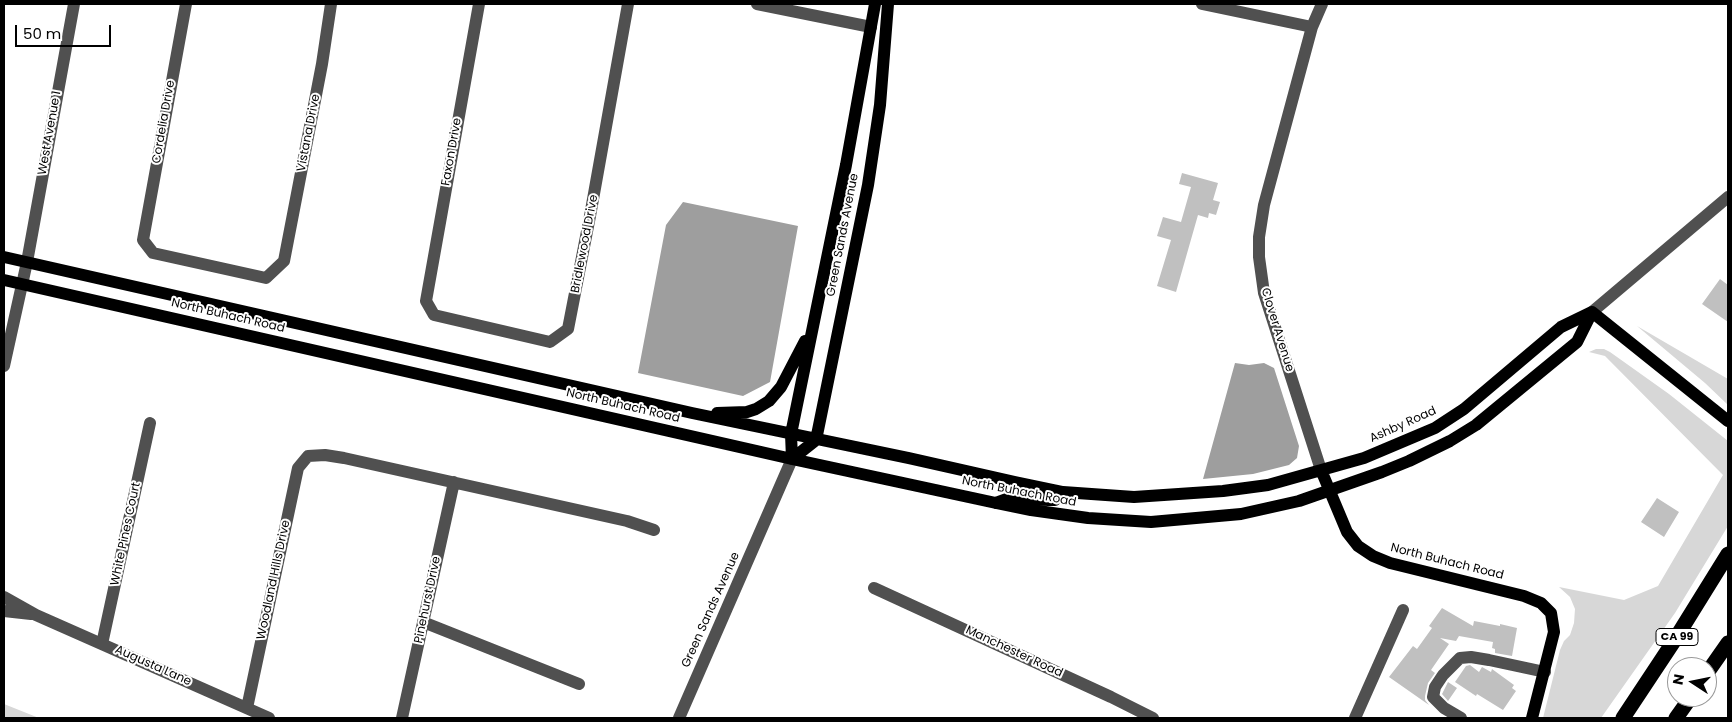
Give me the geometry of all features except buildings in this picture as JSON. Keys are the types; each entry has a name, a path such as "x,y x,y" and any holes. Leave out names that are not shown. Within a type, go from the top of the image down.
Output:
{"highway":[{"name":"CA 99","path":"1623,718 1728,554"},
{"path":"1717,659 1728,643"},
{"path":"1676,718 1683,707"}],"main road":[{"name":"Green Sands Avenue","path":"792,458 791,434 846,165 875,4"},
{"name":"Green Sands Avenue","path":"792,458 816,440 868,185 880,105 888,4"},
{"name":"North Buhach Road","path":"4,257 692,413 1063,492 1134,497 1223,491"},
{"name":"North Buhach Road","path":"4,280 996,503 1088,518 1151,522 1241,514"},
{"path":"1592,312 1728,422"},
{"name":"Ashby Road","path":"1223,491 1268,485 1364,458 1435,428 1464,409 1561,327 1592,312"},
{"name":"Ashby Road","path":"1241,514 1299,501 1329,491 1410,461 1450,441 1476,425 1576,342 1592,312"},
{"path":"692,413 746,412 756,409 769,401 781,387 811,330"},
{"path":"1464,409 1476,425"},
{"name":"North Buhach Road","path":"1321,470 1347,532 1358,546 1373,556 1390,563 1524,596 1541,603 1551,613 1554,632 1545,672"},
{"path":"996,503 1015,496 1055,500 1063,492"},
{"path":"1532,718 1545,672"}],"street":[{"name":"West Avenue 1","path":"4,366 27,262 74,4"},
{"name":"Cordelia Drive","path":"186,4 143,240 153,253 266,278 284,261"},
{"name":"Vistana Drive","path":"284,261 322,64 331,4"},
{"name":"Faxon Drive","path":"426,301 479,4"},
{"name":"Bridlewood Drive","path":"426,301 434,315 550,342 568,329 628,4"},
{"path":"757,4 784,6 871,27"},
{"path":"1202,4 1312,27"},
{"name":"Clover Avenue","path":"1321,470 1264,292 1259,258 1259,237 1264,206 1312,27 1322,4"},
{"name":"Ashby Road","path":"1592,312 1728,197"},
{"name":"White Pines Court","path":"102,644 150,423"},
{"name":"Woodland Hills Drive","path":"247,708 298,468 308,456 325,455 344,458 454,482"},
{"name":"Green Sands Avenue","path":"679,718 792,458"},
{"path":"454,482 627,521 654,530"},
{"name":"Pinehurst Drive","path":"402,718 454,482"},
{"name":"Manchester Road","path":"874,588 1153,718"},
{"name":"Augusta Lane","path":"4,597 36,615 270,718"},
{"path":"1354,718 1403,610"},
{"name":"Augusta Lane","path":"4,611 36,615"},
{"path":"423,622 579,684"},
{"path":"1461,718 1444,708 1433,697 1435,686 1460,658 1471,657 1545,672"}],"shaded area":[{"path":"683,202 798,226 770,382 743,396 638,373 666,225"},
{"path":"1637,326 1728,379 1728,405 1705,383"},
{"path":"1596,349 1604,349 1610,352 1669,394 1728,441 1728,526 1675,613 1601,718 1543,718 1560,650 1564,641 1570,635 1574,623 1575,609 1570,597 1559,587 1624,600 1658,586 1723,475 1605,356 1589,352"},
{"path":"1235,363 1249,365 1264,363 1274,368 1299,446 1297,458 1289,465 1253,474 1203,479"},
{"path":"4,704 39,718 4,718"}]}
